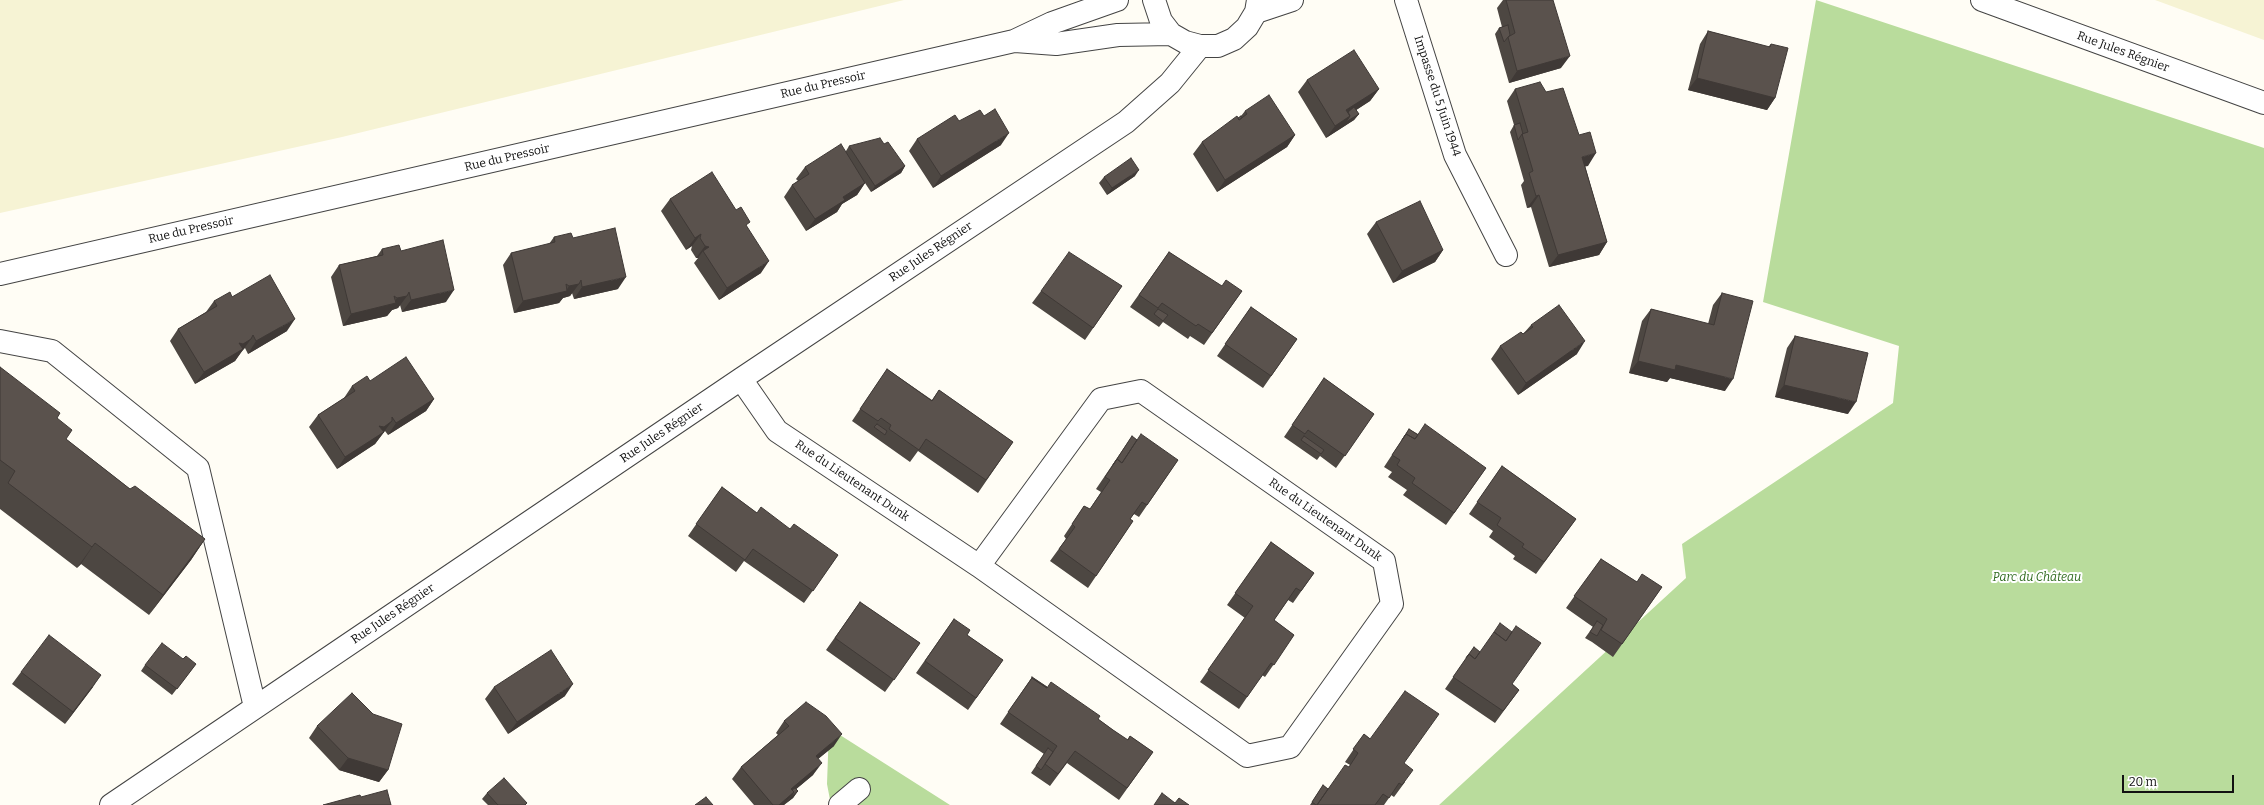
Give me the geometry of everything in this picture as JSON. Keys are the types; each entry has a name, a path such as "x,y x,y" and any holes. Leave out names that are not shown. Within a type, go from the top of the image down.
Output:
{"street":[{"name":"Rue du Pressoir","path":"0,274 1014,41 1052,23 1085,13 1117,0"},
{"path":"1154,0 1161,21 1171,34 1185,42 1200,46 1218,46 1234,38 1247,27 1257,6 1292,0"},
{"name":"Impasse du 5 Juin 1944","path":"1406,0 1455,155 1506,255"},
{"name":"Rue Jules Régnier","path":"1982,0 2264,104"},
{"name":"Rue du Pressoir","path":"1014,41 1056,44 1118,35 1171,34"},
{"name":"Rue Jules Régnier","path":"111,805 741,379 1126,122 1170,83 1200,46"},
{"path":"0,340 52,351 198,468 255,707"},
{"name":"Rue du Lieutenant Dunk","path":"741,379 777,431 979,566 1247,756 1290,747 1392,604 1384,561 1141,391 1101,399 979,566"},
{"path":"840,805 859,789"}],"shaded area":[{"path":"0,0 904,0 342,137 0,213"},
{"path":"2155,0 2264,0 2264,40"}],"green space":[{"name":"Parc du Château","path":"1816,0 2264,148 2264,805 1439,805 1686,578 1682,544 1893,403 1899,346 1763,302"},
{"path":"829,728 950,805 831,805 827,784"}],"building":[{"path":"1506,0 1553,0 1570,56 1517,71 1508,37 1515,33"},
{"path":"1508,25 1510,35 1504,42 1499,28"},
{"path":"1708,31 1770,47 1771,44 1788,48 1775,98 1697,78"},
{"path":"1354,50 1379,89 1346,110 1350,116 1335,126 1307,80"},
{"path":"1540,82 1546,92 1563,88 1579,135 1590,132 1596,153 1582,157 1607,242 1558,255 1539,195 1536,196 1529,173 1533,171 1522,134 1528,132 1515,89"},
{"path":"1269,95 1295,135 1225,180 1202,142 1237,116 1239,120 1247,114 1245,111"},
{"path":"1354,107 1359,114 1346,122 1350,116 1348,112"},
{"path":"995,109 1009,133 941,176 917,139 955,115 959,121 980,110 984,116"},
{"path":"1520,123 1523,134 1518,140 1514,125"},
{"path":"880,138 884,144 888,142 905,166 875,186 849,146"},
{"path":"841,144 865,183 843,197 845,200 815,219 792,185 809,174 805,167"},
{"path":"1131,158 1139,170 1112,188 1104,177"},
{"path":"712,172 736,210 741,207 750,222 746,225 769,261 727,288 703,251 709,247 705,246 700,238 701,234 695,238 670,199"},
{"path":"1420,201 1443,250 1402,271 1376,222"},
{"path":"615,228 626,277 582,287 581,280 579,284 569,286 566,284 567,291 523,301 511,253 555,242 554,237 571,233 573,238"},
{"path":"443,240 454,290 411,300 409,292 407,296 397,298 394,296 396,303 351,314 339,265 383,255 382,249 399,245 401,251"},
{"path":"1069,252 1122,286 1093,328 1041,291"},
{"path":"1169,252 1222,286 1226,280 1242,291 1212,333 1198,324 1196,326 1162,303 1158,308 1139,295"},
{"path":"270,275 295,319 256,341 253,335 251,339 243,344 239,343 243,349 204,372 178,329 217,306 214,301 230,292 232,297"},
{"path":"1722,293 1753,301 1733,379 1676,365 1675,370 1638,361 1651,309 1714,325"},
{"path":"1559,305 1585,341 1526,383 1500,346 1521,332 1523,334 1533,327 1531,325"},
{"path":"1251,307 1297,339 1271,376 1225,344"},
{"path":"1158,309 1168,315 1163,321 1154,314"},
{"path":"1795,336 1868,353 1856,402 1784,385"},
{"path":"406,357 434,399 396,423 392,417 392,421 384,427 379,426 384,432 345,457 318,415 355,391 352,386 367,376 370,381"},
{"path":"0,367 60,413 57,418 72,430 66,439 130,489 135,486 205,539 163,595 95,543 92,547 8,483 15,471 0,460"},
{"path":"887,369 932,401 939,390 1013,442 986,480 926,439 919,450 889,429 891,425 881,418 878,421 860,409"},
{"path":"1324,378 1374,414 1345,456 1308,430 1305,434 1292,425"},
{"path":"877,424 887,431 885,435 874,427"},
{"path":"1425,424 1486,468 1454,513 1412,483 1415,478 1397,465 1400,460 1392,455 1406,434 1415,439"},
{"path":"1409,429 1418,435 1415,439 1406,434 1402,440"},
{"path":"1141,434 1178,460 1147,505 1142,502 1130,519 1133,521 1096,576 1059,549 1075,527 1072,524 1084,506 1090,509 1110,480 1105,477 1117,459 1122,463"},
{"path":"1132,436 1137,440 1122,463 1117,459 1113,465"},
{"path":"1304,436 1324,450 1321,454 1301,440"},
{"path":"1502,466 1576,519 1544,562 1522,547 1524,544 1497,525 1501,518 1477,502"},
{"path":"722,487 757,513 761,507 790,529 794,524 838,555 813,591 753,549 745,560 696,524"},
{"path":"1271,542 1314,573 1301,591 1296,588 1274,620 1294,635 1274,665 1271,663 1247,697 1208,670 1253,606 1235,593"},
{"path":"1601,559 1637,582 1642,574 1662,587 1622,644 1601,630 1607,619 1574,596"},
{"path":"860,602 920,643 894,680 835,638"},
{"path":"954,619 970,630 967,635 1003,660 976,698 925,661"},
{"path":"1597,621 1603,625 1597,636 1590,632"},
{"path":"1500,623 1512,632 1506,641 1494,632"},
{"path":"1516,626 1541,643 1512,684 1519,690 1503,711 1453,677 1469,654 1475,659 1494,632 1506,641"},
{"path":"49,635 101,675 73,712 21,672"},
{"path":"162,643 183,659 186,656 196,664 177,689 145,665"},
{"path":"1474,647 1480,652 1475,659 1469,654 1466,658"},
{"path":"551,650 573,684 517,722 494,687"},
{"path":"1032,678 1047,687 1047,688"},
{"path":"1032,678 1047,688 1051,682 1100,716 1098,719 1113,730 1128,740 1130,736 1153,752 1127,788 1075,751 1058,774 1045,764 1057,746 1008,712"},
{"path":"1405,691 1439,714 1404,763 1413,770 1402,785 1399,783 1389,798 1383,794 1375,805 1317,805 1345,765 1349,767 1358,753 1353,749 1364,734 1370,739"},
{"path":"352,693 373,714 402,724 388,770 348,758 317,726"},
{"path":"806,702 826,716 842,734 816,756 822,763 791,789 794,792 779,805 773,805 741,767 789,726 784,721"},
{"path":"1048,748 1053,752 1041,770 1036,766"},
{"path":"504,778 527,803 525,805 498,805 487,793"},
{"path":"1323,785 1328,789 1316,805 1312,802"},
{"path":"795,788 798,791 790,798 794,792 792,790"},
{"path":"387,790 391,805 323,805 360,795 361,797"},
{"path":"1162,793 1175,803 1179,798 1189,805 1154,805"},
{"path":"706,797 713,805 695,805"}]}
